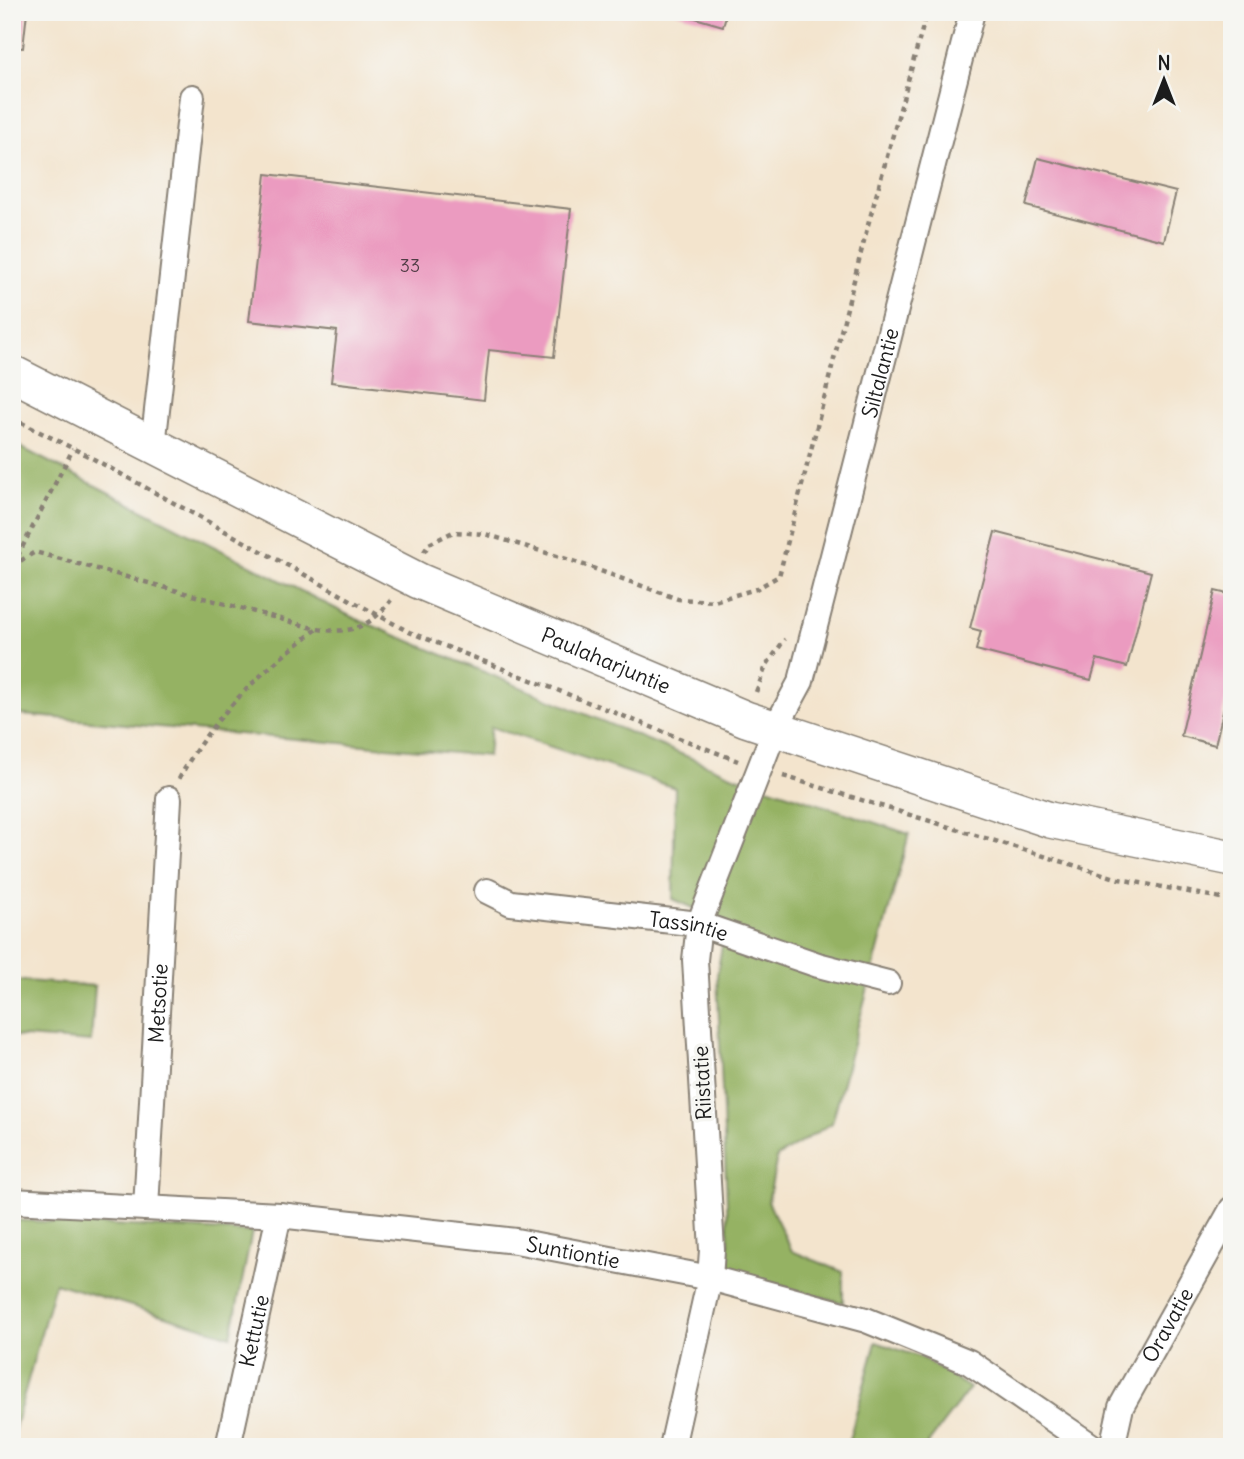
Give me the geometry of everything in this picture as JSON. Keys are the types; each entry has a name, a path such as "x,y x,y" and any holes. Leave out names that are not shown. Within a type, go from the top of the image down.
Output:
{"main road":[{"name":"Paulaharjuntie","path":"12,373 409,576 746,719 1050,820 1232,858"}],"street":[{"name":"Siltalantie","path":"775,729 801,681 972,12"},
{"path":"153,446 192,97"},
{"name":"Riistatie","path":"672,1447 710,1279 712,1250 695,960 699,924 775,729"},
{"name":"Metsotie","path":"146,1208 169,799"},
{"name":"Tassintie","path":"487,891 511,903 699,924 818,965 888,983"},
{"name":"Suntiontie","path":"12,1201 279,1215 516,1241 710,1279 866,1320 970,1362 1093,1447"},
{"name":"Oravatie","path":"1112,1447 1121,1407 1232,1209"},
{"name":"Kettutie","path":"228,1447 279,1215"}],"path":[{"path":"12,566 35,552 317,629 338,632 360,628 379,616 429,544 453,532 485,534 573,561 678,599 714,601 756,589 779,576 868,225 928,12"},
{"path":"12,566 73,449"},
{"path":"169,799 194,752 250,683 317,629"}],"green space":[{"path":"12,443 352,617 734,776 909,834 832,1123 777,1157 768,1202 792,1251 843,1272 843,1303 730,1272 717,975 726,922 673,899 675,788 491,727 488,756 12,714"},
{"path":"12,980 95,986 91,1042 12,1036"},
{"path":"12,1220 252,1232 231,1336 55,1283 12,1438"},
{"path":"876,1342 920,1357 970,1388 925,1447 847,1447"}],"building":[{"path":"12,12 27,12 23,48 12,47"},
{"path":"674,12 727,12 723,26"},
{"path":"1038,158 1176,192 1164,241 1026,206"},
{"path":"266,174 571,209 554,357 489,350 484,400 331,382 337,331 249,321"},
{"path":"995,532 1151,572 1127,667 1097,659 1091,680 976,650 981,631 970,628"},
{"path":"1215,591 1232,595 1232,675 1215,745 1181,736"}]}
